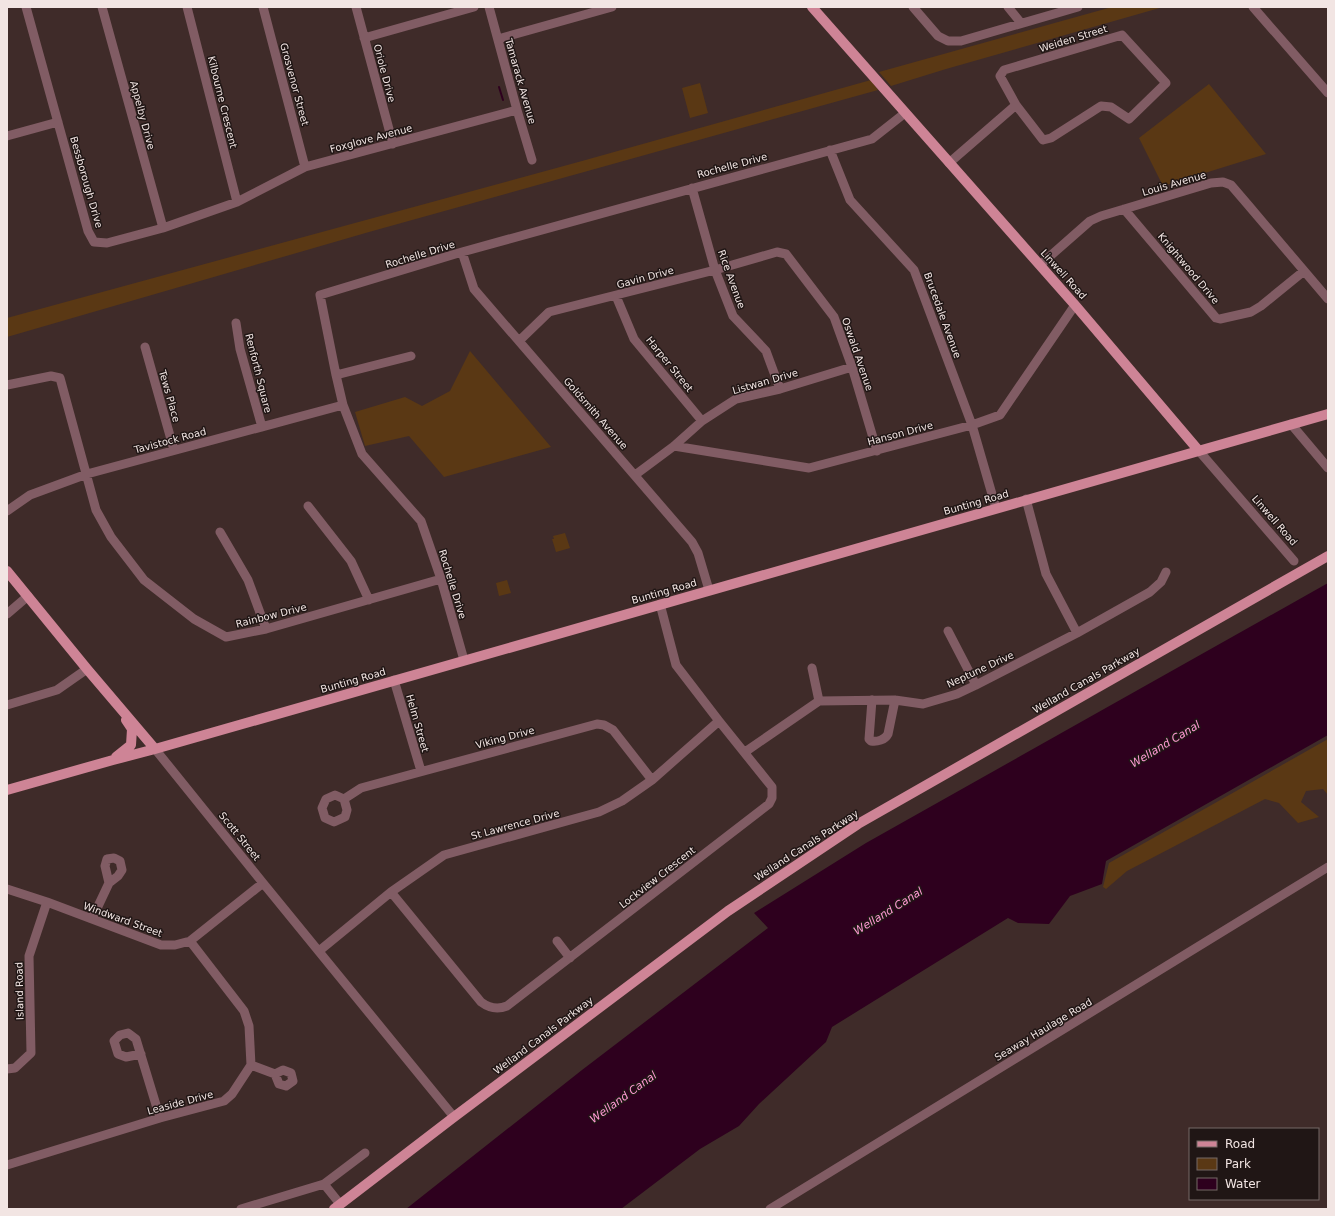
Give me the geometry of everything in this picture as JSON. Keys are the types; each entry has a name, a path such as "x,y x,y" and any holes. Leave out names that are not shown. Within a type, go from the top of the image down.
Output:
{"main road":[{"name":"Linwell Road","path":"812,7 1075,305 1199,451"},
{"name":"Bunting Road","path":"7,790 1328,414"},
{"name":"Welland Canals Parkway","path":"337,1207 728,911 858,824 1328,556"},
{"name":"Scott Street","path":"7,571 155,749"},
{"path":"113,760 131,745 132,738 132,729 117,704"}],"street":[{"name":"Bessborough Drive","path":"26,7 88,231 94,242 107,243 162,228 237,202"},
{"name":"Appelby Drive","path":"102,7 162,228"},
{"name":"Kilbourne Crescent","path":"187,7 237,202"},
{"name":"Grosvenor Street","path":"263,7 305,167"},
{"name":"Oriole Drive","path":"356,7 393,144"},
{"path":"364,38 474,7"},
{"name":"Tamarack Avenue","path":"488,7 532,160"},
{"path":"498,39 612,7"},
{"path":"913,7 938,36 948,41 961,41 1078,7"},
{"path":"1008,7 1022,23"},
{"path":"1253,7 1328,93"},
{"name":"Weiden Street","path":"1122,35 1166,83 1129,119 1111,108 1101,106 1051,138 1043,140 1016,105 1000,76 1004,70 1122,35"},
{"path":"949,163 1016,105"},
{"name":"Foxglove Avenue","path":"237,202 305,167 517,110"},
{"name":"Rochelle Drive","path":"464,660 442,579 421,521 362,454 344,405 336,375 320,295 462,252 872,138 905,113"},
{"path":"7,136 58,122"},
{"name":"Brucedale Avenue","path":"830,150 850,200 914,270 972,425 996,508"},
{"name":"Louis Avenue","path":"1040,265 1090,221 1101,216 1211,183 1223,182 1231,185 1328,300"},
{"name":"Rice Avenue","path":"692,188 715,270 733,316 766,351 780,389"},
{"name":"Knightwood Drive","path":"1124,209 1216,318 1220,319 1251,312 1261,306 1304,271"},
{"name":"Goldsmith Avenue","path":"462,252 474,289 692,542 698,553 709,590"},
{"name":"Gavin Drive","path":"519,341 549,312 715,270 777,252 786,254"},
{"name":"Oswald Avenue","path":"786,254 834,317 852,367 877,451"},
{"name":"Harper Street","path":"616,296 634,339 702,421"},
{"name":"Hanson Drive","path":"674,446 809,468 972,425 1000,415 1075,305"},
{"name":"Renforth Square","path":"236,323 240,348 262,427"},
{"name":"Tews Place","path":"145,347 174,450"},
{"path":"336,375 411,356"},
{"name":"Listwan Drive","path":"635,475 674,446 702,421 736,399 780,389 852,367"},
{"name":"Rainbow Drive","path":"7,385 51,376 60,378 96,510 111,537 144,580 194,619 226,637 266,629 442,579"},
{"name":"Tavistock Road","path":"7,511 30,495 87,474 344,405"},
{"path":"1291,424 1328,468"},
{"name":"Linwell Road","path":"1199,451 1294,561"},
{"path":"1026,500 1046,574 1077,633"},
{"path":"308,506 351,561 369,600"},
{"path":"220,532 248,580 266,629"},
{"name":"Neptune Drive","path":"819,701 895,700 923,704 957,694 1077,633 1150,592 1161,582 1166,572"},
{"path":"7,614 28,596"},
{"name":"Lockview Crescent","path":"391,892 481,1002 489,1008 501,1008 507,1006 769,804 772,798 772,787 719,722 676,664 660,604"},
{"path":"948,631 976,685"},
{"path":"7,705 57,690 87,668"},
{"path":"745,752 819,701 812,668"},
{"name":"Helm Street","path":"394,680 421,771"},
{"path":"872,700 869,739 875,742 886,738 888,734 895,700"},
{"name":"St Lawrence Drive","path":"319,951 391,892 444,855 599,812 622,801 652,780 719,722"},
{"name":"Viking Drive","path":"344,799 360,788 597,724 604,725 613,730 652,780"},
{"name":"Scott Street","path":"155,749 454,1117"},
{"name":"Seaway Haulage Road","path":"770,1209 1328,867"},
{"path":"92,919 109,883"},
{"name":"Windward Street","path":"7,889 47,902 161,945 175,945 190,941 263,883"},
{"name":"Island Road","path":"7,1069 14,1068 31,1053 29,956 47,902"},
{"path":"190,941 244,1011 249,1026 251,1065 275,1074"},
{"path":"557,941 570,958"},
{"path":"141,1054 160,1118"},
{"name":"Leaside Drive","path":"7,1165 160,1118 224,1101 232,1094 251,1065"},
{"path":"241,1209 324,1184 365,1153"},
{"path":"324,1184 337,1207"}],"green space":[{"path":"1112,7 1163,7 891,86 879,72"},
{"path":"871,80 878,90 369,232 7,337 7,318 582,161"},
{"path":"700,83 708,113 690,118 682,88"},
{"path":"1209,84 1266,154 1163,186 1139,138"},
{"path":"470,351 551,447 444,477 409,436 365,446 355,412 405,397 422,406 450,391"},
{"path":"565,533 570,548 556,552 552,539 554,539 553,536"},
{"path":"507,580 511,593 499,596 496,583"},
{"path":"1328,739 1328,795 1323,789 1306,791 1301,802 1319,817 1298,823 1279,803 1265,799 1127,871 1106,889 1103,887 1109,863"}],"water":[{"name":"Welland Canal","path":"1328,583 1328,735 1106,861 1102,884 1070,896 1049,924 1018,923 1008,918 832,1027 826,1042 759,1104 739,1126 700,1149 621,1209 406,1209 582,1070 768,928 754,913 866,843"}],"waterway":[{"path":"499,87 503,100"}]}
